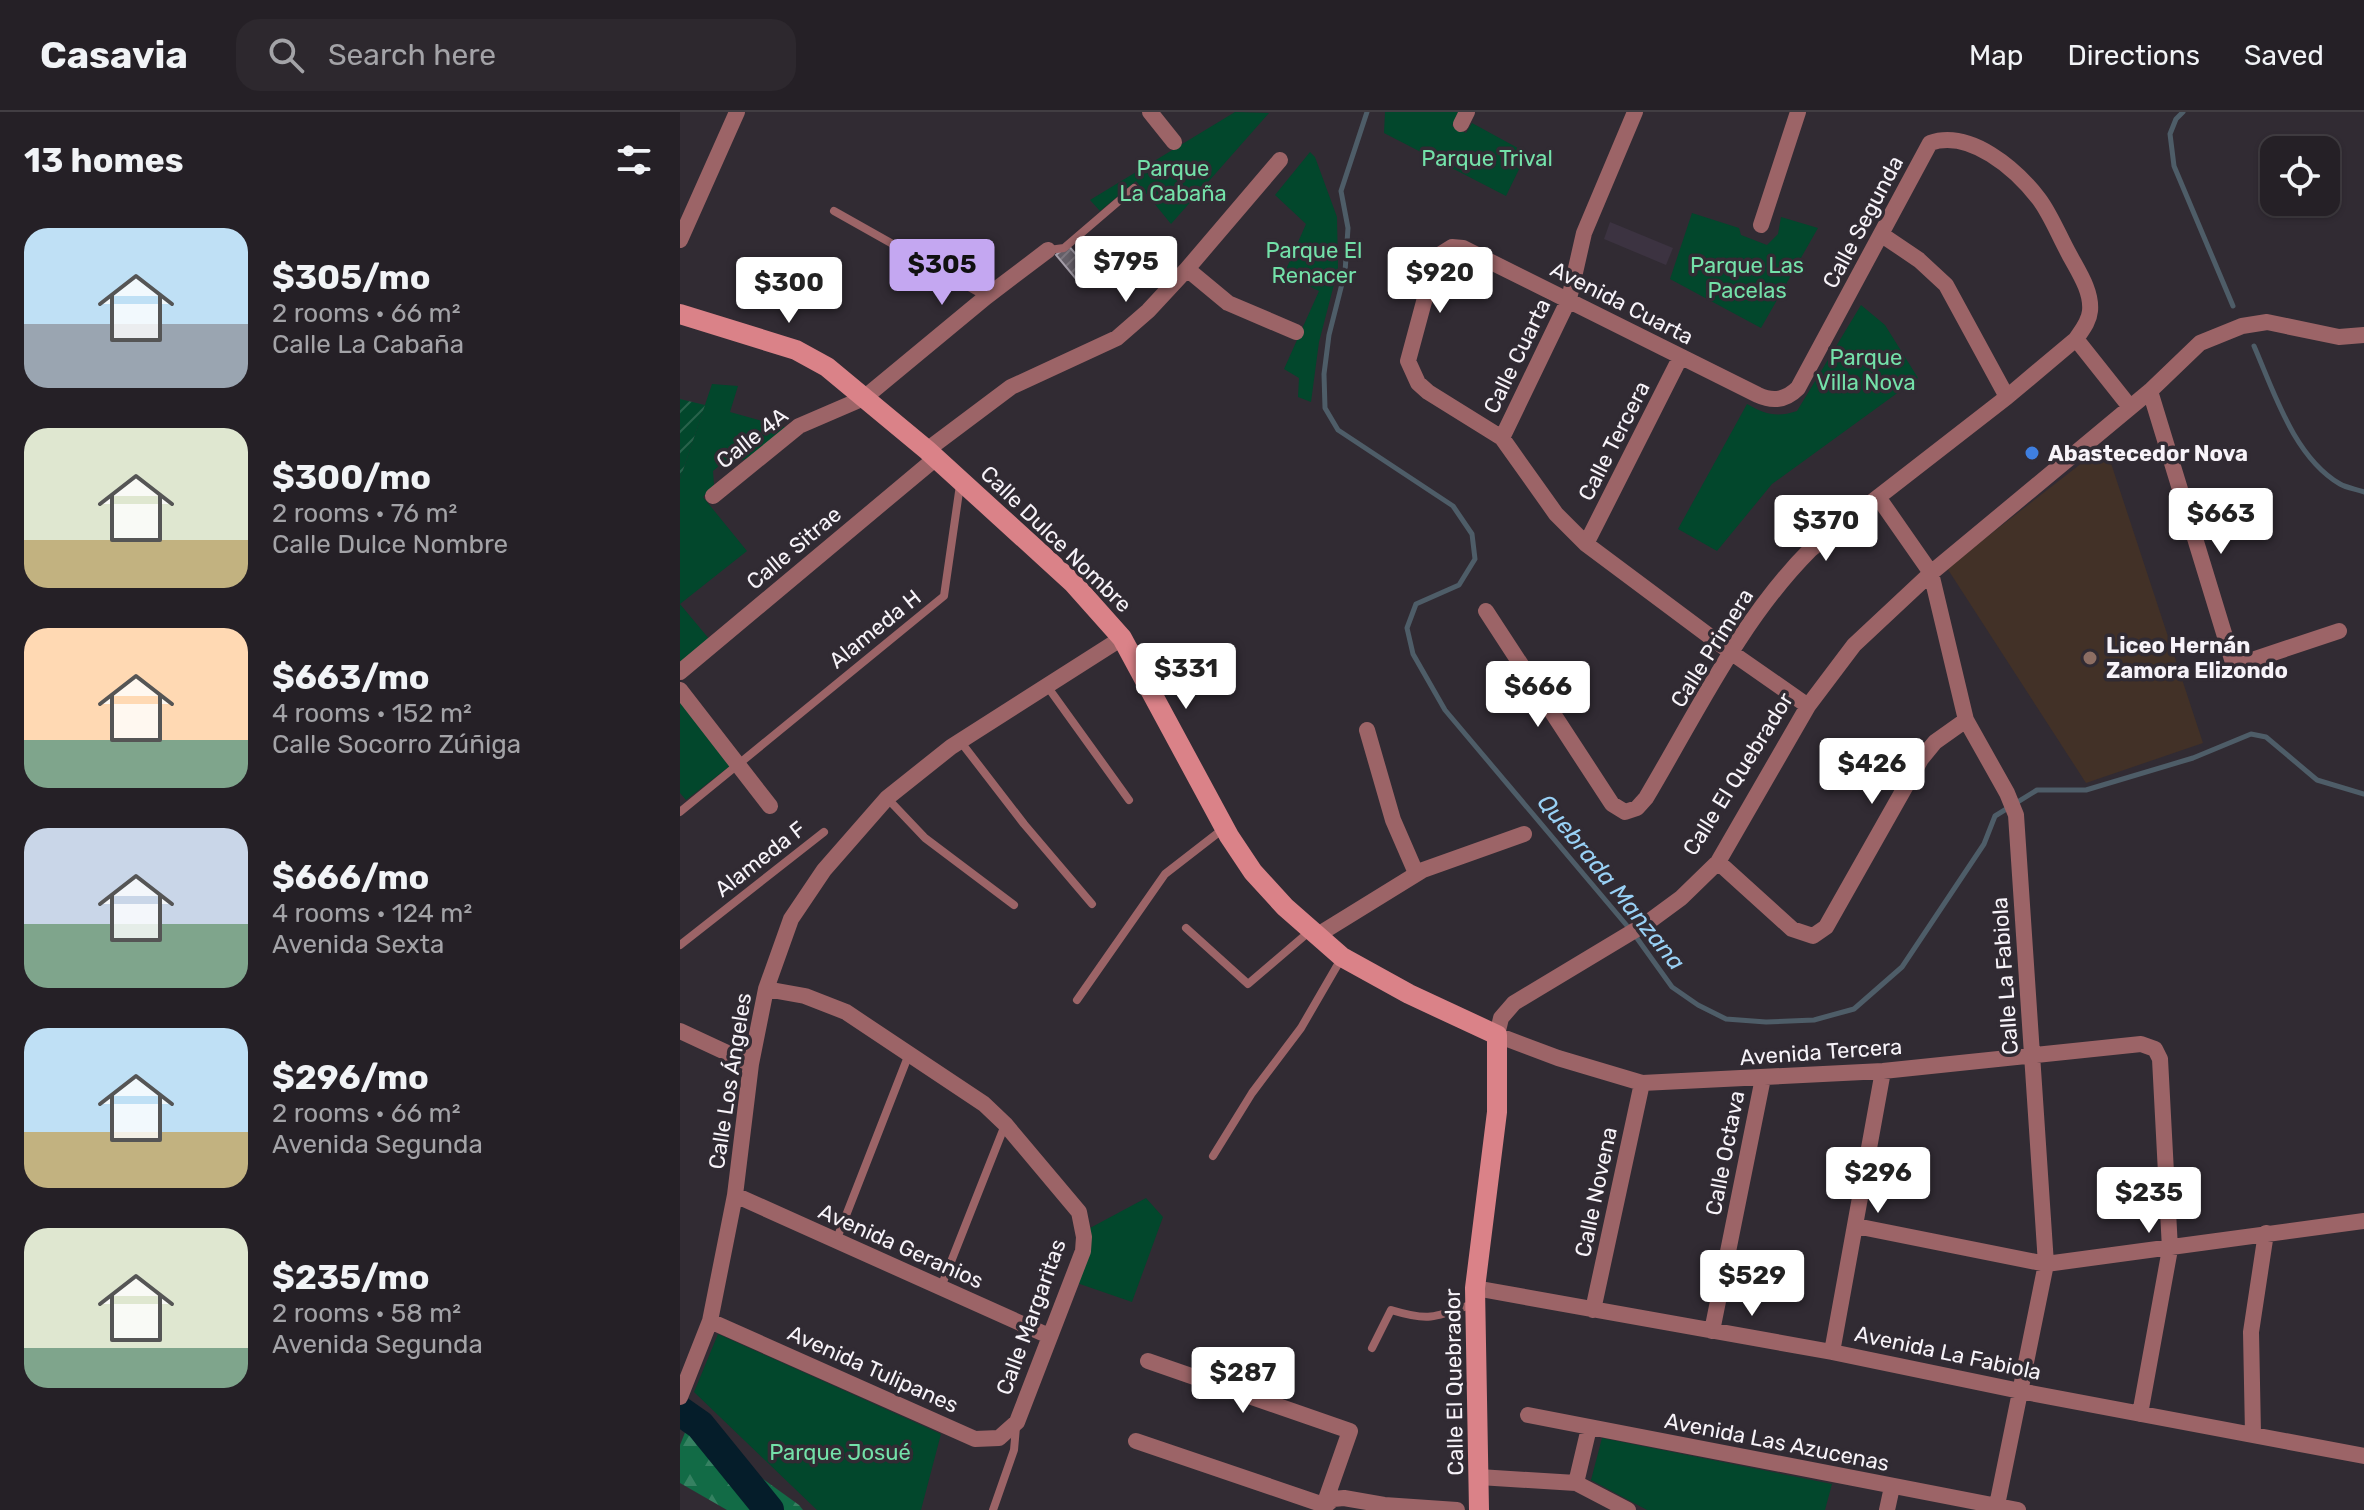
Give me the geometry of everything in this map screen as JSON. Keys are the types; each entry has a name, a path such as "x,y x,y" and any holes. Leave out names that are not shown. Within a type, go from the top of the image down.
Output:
{"street":[{"path":"680,240 737,112"},
{"path":"1150,112 1174,142"},
{"name":"Calle Cuarta","path":"1502,438 1569,299 1584,233 1635,112"},
{"path":"1761,225 1798,112"},
{"name":"Calle Segunda","path":"1780,399 1798,388 1930,143 1942,139 1960,139 1994,157 2017,175 2040,200 2086,286 2090,310 2086,326 2076,339"},
{"name":"Calle Sitrae","path":"680,672 960,427 1011,387 1117,338 1148,311 1187,269 1280,160"},
{"path":"1882,235 1919,260 1946,285 2007,397"},
{"name":"Avenida Cuarta","path":"1502,438 1428,392 1411,372 1408,361 1430,272 1436,257 1452,247 1463,248 1569,299 1758,395 1769,400 1780,399"},
{"name":"Calle 4A","path":"713,496 799,426 864,398 1048,250"},
{"path":"1187,269 1228,303 1296,332"},
{"name":"Calle Dulce Nombre","path":"680,314 796,350 827,367 932,454 1073,583 1122,638 1225,828 1253,872 1285,907 1342,957 1409,994 1497,1035"},
{"name":"Calle El Quebrador","path":"1479,1510 1476,1295 1497,1112 1497,1035 1501,1018 1514,1003 1624,934 1647,923 1681,898 1718,862 1808,706 1854,645 1931,573 2150,391 2200,343 2242,326 2267,322 2339,337 2364,335"},
{"path":"2076,339 2130,407"},
{"name":"Calle Primera","path":"1486,611 1600,789 1612,804 1625,812 1637,808 1646,798 1732,653 1786,574 1810,550 2007,397 2076,339"},
{"name":"Calle Tercera","path":"1586,544 1680,358"},
{"path":"2150,391 2234,666 2339,631"},
{"path":"1502,438 1556,514 1586,544 1808,706"},
{"path":"1878,497 1931,573"},
{"name":"Calle La Fabiola","path":"1931,573 1966,720 2016,815 2046,1264 1996,1508"},
{"name":"Calle Los Ángeles","path":"682,1392 710,1321 735,1195 751,1064 766,989 791,919 809,889 887,798 960,741 1122,638"},
{"path":"680,690 770,806"},
{"path":"1718,862 1792,929 1813,936 1826,927 1921,759 1935,742 1966,720"},
{"path":"1367,730 1393,820 1416,873"},
{"path":"1313,933 1416,873 1524,834"},
{"path":"766,989 805,996 846,1012 984,1104 1005,1124"},
{"path":"680,1031 751,1064"},
{"name":"Avenida Tercera","path":"1497,1035 1558,1058 1642,1083 1883,1071 2141,1044 2155,1049 2160,1059 2170,1249"},
{"path":"1832,1352 1883,1071"},
{"name":"Calle Octava","path":"1712,1331 1763,1078"},
{"name":"Calle Novena","path":"1593,1310 1642,1083"},
{"name":"Calle Margaritas","path":"1005,1124 1079,1212 1082,1226 1083,1251 1017,1422"},
{"name":"Avenida Geranios","path":"735,1195 1049,1336"},
{"path":"1856,1226 2046,1264 2364,1221"},
{"path":"2253,1434 2251,1332 2266,1233"},
{"path":"2140,1414 2170,1249"},
{"name":"Avenida La Fabiola","path":"1476,1295 1593,1310 1832,1352 2364,1456"},
{"name":"Avenida Tulipanes","path":"710,1321 975,1439 999,1438 1017,1422"},
{"path":"1148,1361 1350,1431 1323,1507"},
{"name":"Avenida Las Azucenas","path":"1528,1415 2018,1510"},
{"path":"1576,1483 1589,1428"},
{"path":"1136,1441 1323,1507"},
{"path":"1479,1477 1576,1483 1628,1510"},
{"path":"1887,1510 1892,1487"},
{"path":"1323,1507 1333,1499 1344,1498 1384,1505 1457,1510"}],"lane":[{"path":"1048,250 1064,248 1134,188"},
{"path":"834,211 986,297"},
{"name":"Alameda H","path":"680,812 944,596 961,480"},
{"path":"1047,686 1129,800"},
{"path":"960,741 1024,824 1092,904"},
{"path":"887,798 925,838 1014,905"},
{"path":"1077,1000 1165,874 1225,828"},
{"name":"Alameda F","path":"680,945 824,832"},
{"path":"1186,928 1248,984 1313,933"},
{"path":"1213,1156 1252,1093 1301,1028 1342,957"},
{"path":"836,1241 910,1054"},
{"path":"941,1288 1005,1124"},
{"path":"1372,1348 1391,1310 1420,1319 1432,1318 1476,1295"},
{"path":"993,1510 1014,1450 1017,1422"}],"shaded area":[{"path":"1610,222 1673,248 1666,265 1604,239"},
{"name":"Liceo Hernán Zamora Elizondo","path":"2105,445 2203,743 2086,783 1947,568"}],"green space":[{"name":"Parque La Cabaña","path":"1235,112 1269,113 1171,224 1136,181 1100,211 1090,200"},
{"name":"Parque Trival","path":"1385,112 1458,112 1452,126 1466,133 1472,123 1527,153 1506,196 1384,133"},
{"name":"Parque El Renacer","path":"1310,152 1315,157 1337,217 1338,269 1319,342 1311,402 1298,397 1299,378 1284,369 1319,291 1284,274 1306,224 1275,195"},
{"name":"Parque Las Pacelas","path":"1692,213 1739,228 1741,235 1767,245 1778,234 1781,217 1818,228 1761,328 1670,279"},
{"name":"Parque Villa Nova","path":"1861,305 1885,325 1918,378 1772,484 1717,551 1678,529 1747,404 1771,414 1797,411"},
{"path":"712,384 738,386 730,412 788,428 748,458 740,461 729,458 713,471 714,485 703,497 747,551 680,604 680,479"},
{"path":"680,399 705,405 680,479"},
{"path":"680,604 710,640 680,663"},
{"path":"680,702 730,766 686,800 680,793"},
{"path":"1146,1198 1163,1217 1132,1302 1077,1283 1091,1246 1090,1228"},
{"name":"Parque Josué","path":"718,1334 941,1434 921,1510 817,1510 694,1392"},
{"path":"688,1425 803,1510 727,1510 680,1483 680,1445"},
{"path":"1602,1438 1832,1484 1825,1510 1647,1510 1591,1480"}],"building":[{"path":"1068,245 1094,276 1082,286 1056,255"}],"waterway":[{"name":"Quebrada Manzana","path":"1367,112 1341,191 1348,228 1345,272 1329,335 1324,374 1325,408 1338,430 1453,506 1472,534 1475,559 1459,585 1416,604 1407,628 1413,654 1445,710 1634,934 1672,987 1698,1005 1726,1019 1766,1022 1814,1020 1854,1009 1902,967 1984,844 1995,816 2037,790 2086,790 2193,758 2251,734 2266,737 2317,780 2364,794"},
{"path":"2183,112 2176,119 2170,134 2174,166 2233,306"},
{"path":"2254,346 2287,422 2310,458 2340,484 2364,492"},
{"path":"680,1411 700,1425 769,1510"}],"place":[{"name":"Abastecedor Nova","path":"2032,453"},
{"name":"Liceo Hernán Zamora Elizondo","path":"2090,658"}]}
